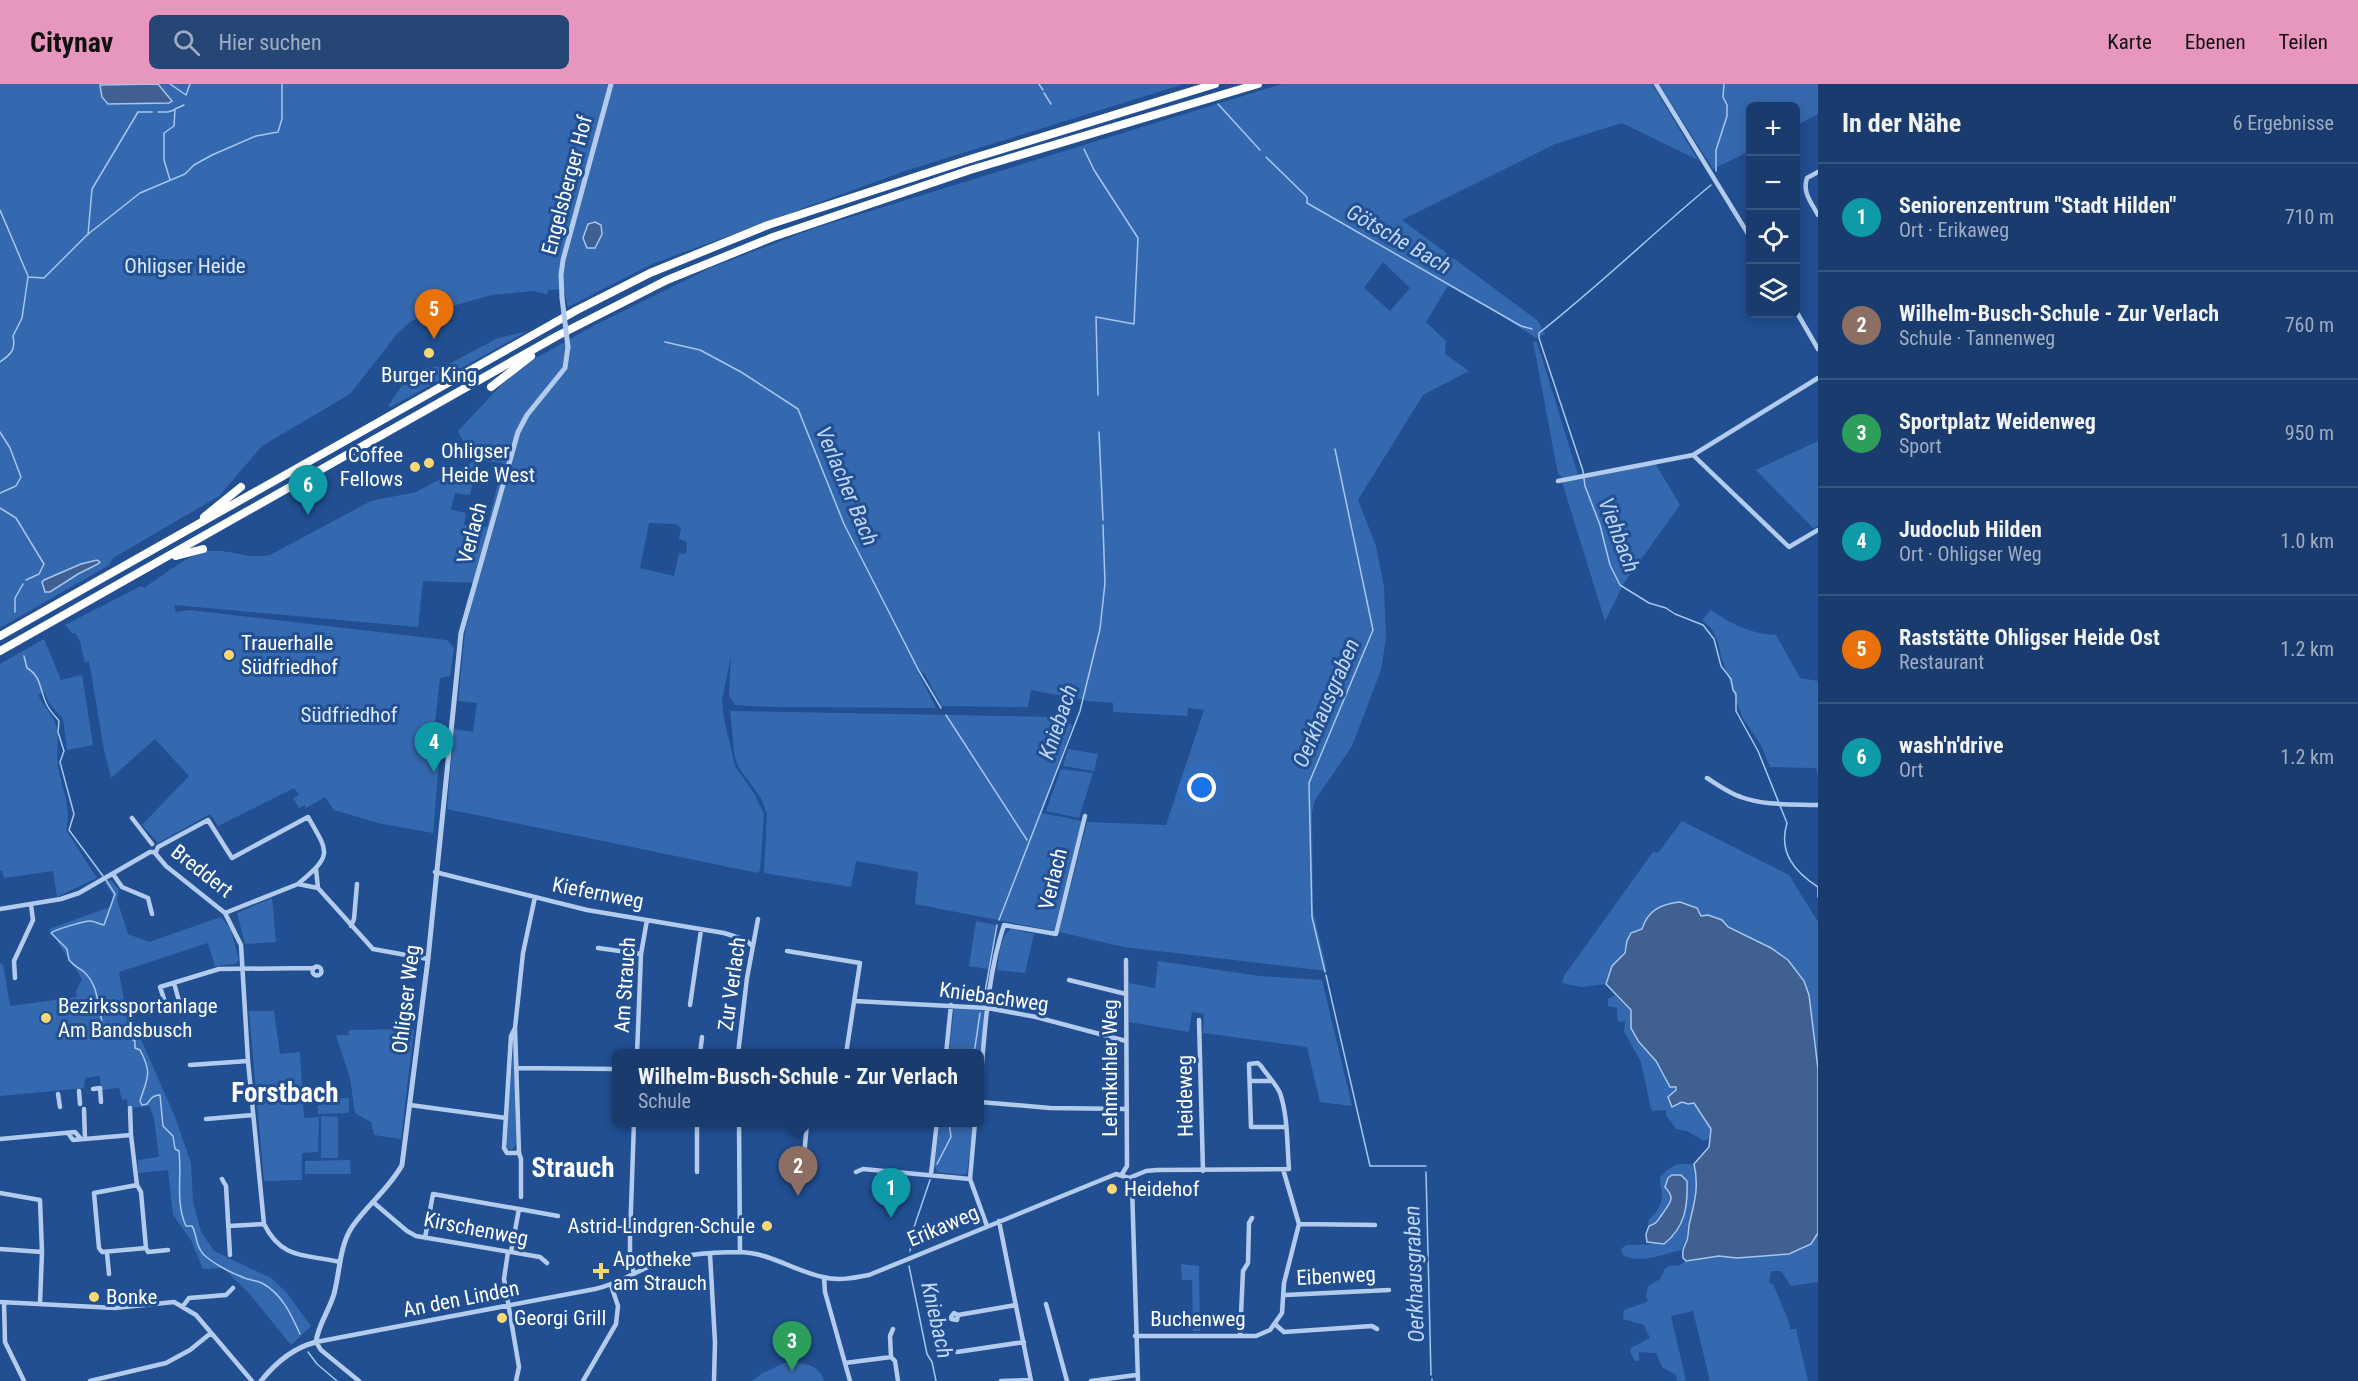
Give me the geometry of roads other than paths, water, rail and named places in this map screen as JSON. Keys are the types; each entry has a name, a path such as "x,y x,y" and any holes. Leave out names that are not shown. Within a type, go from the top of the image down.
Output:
{"highway":[{"path":"0,636 578,310 650,273 768,225 967,160 1215,84"},
{"path":"0,651 558,336 667,280 773,237 970,170 1258,84"},
{"path":"545,321 578,310"},
{"path":"491,387 558,336"},
{"path":"185,532 241,487"},
{"path":"142,571 181,554 203,549"}],"street":[{"name":"Engelsberger Hof","path":"568,347 562,297 563,260 611,84"},
{"path":"1656,84 1746,230"},
{"path":"1818,172 1807,178 1805,186 1805,192 1818,215"},
{"path":"1800,318 1818,349"},
{"name":"Verlach","path":"461,636 518,432 527,415 565,368 568,347"},
{"path":"1558,481 1693,455 1818,378"},
{"path":"1693,455 1789,547 1818,531"},
{"name":"Ohligser Weg","path":"316,1342 318,1331 334,1293 346,1236 391,1182 402,1165 428,959 435,872 461,636"},
{"path":"1707,778 1739,797 1773,803 1818,805"},
{"name":"Verlach","path":"988,1008 1004,925 1056,934 1085,816"},
{"path":"158,847 208,820 232,858 308,817 324,845 324,859 298,884"},
{"path":"132,818 152,844"},
{"name":"Breddert","path":"0,909 61,899 79,893 101,882 152,852 158,847 152,844 149,847 152,852 162,863 225,913 298,884"},
{"path":"316,869 318,888 373,949 428,959"},
{"name":"Kiefernweg","path":"435,872 587,910 724,933 747,940 752,946"},
{"path":"113,874 122,887 148,898 152,914"},
{"path":"298,884 318,888"},
{"path":"351,926 354,919 357,884"},
{"path":"520,1197 515,1028 523,953 535,897"},
{"path":"15,978 14,961 33,920 31,904"},
{"path":"225,913 241,945 248,1061 264,1224 282,1249 295,1254 340,1262"},
{"name":"Zur Verlach","path":"739,1049 752,946 758,919"},
{"name":"Am Strauch","path":"637,1049 641,954 647,920"},
{"path":"690,1005 701,930"},
{"path":"598,948 641,954"},
{"path":"787,951 860,963 847,1049"},
{"name":"Lehmkuhler Weg","path":"1122,1174 1127,1166 1126,960"},
{"path":"174,983 179,1001 166,1005 160,987 219,969 314,968"},
{"path":"1070,980 1126,994"},
{"name":"Kniebachweg","path":"854,1001 988,1008 1036,1017 1126,1041"},
{"path":"946,1049 951,1005"},
{"path":"984,1049 988,1008"},
{"name":"Heideweg","path":"1199,1020 1203,1171"},
{"path":"515,1028 512,1036 504,1150 507,1153 519,1153"},
{"path":"700,1049 702,1037"},
{"path":"190,1065 248,1061"},
{"path":"1285,1127 1251,1127 1250,1064 1261,1066 1281,1097 1285,1127 1286,1169 1299,1224 1375,1225"},
{"path":"516,1068 612,1069"},
{"path":"1250,1081 1271,1081"},
{"path":"93,1089 100,1088 101,1101"},
{"path":"79,1091 83,1139"},
{"path":"58,1094 60,1107"},
{"path":"984,1102 1074,1109 1127,1109"},
{"path":"410,1105 506,1118"},
{"path":"130,1108 131,1135 137,1185 141,1192 146,1248"},
{"path":"206,1119 253,1115"},
{"path":"634,1127 630,1258 634,1274"},
{"path":"697,1127 697,1172"},
{"path":"739,1127 740,1252"},
{"path":"804,1157 807,1127"},
{"path":"931,1174 936,1127"},
{"path":"975,1127 970,1179 987,1226"},
{"path":"0,1139 68,1133 73,1140 131,1135"},
{"path":"856,1172 863,1169 970,1179"},
{"path":"1129,1178 1146,1171 1286,1169"},
{"path":"1091,1381 1137,1378 1132,1186 1129,1178 1122,1174"},
{"name":"Erikaweg","path":"611,1286 667,1260 740,1252 775,1258 824,1278 843,1279 868,1275 1108,1176 1122,1174"},
{"path":"222,1179 226,1186 231,1255"},
{"path":"137,1185 94,1193 99,1248 102,1252 107,1253 146,1248 148,1251 168,1250"},
{"path":"0,1193 40,1200 42,1252 40,1303"},
{"path":"425,1238 433,1194 558,1216"},
{"name":"Kirschenweg","path":"373,1202 416,1236 540,1257 547,1263"},
{"path":"516,1381 519,1367 504,1276 519,1209"},
{"path":"1240,1336 1243,1271 1248,1263 1248,1223 1252,1218"},
{"path":"999,1221 1031,1380 1001,1381"},
{"path":"229,1226 264,1224"},
{"name":"Buchenweg","path":"1135,1336 1261,1335 1276,1325 1282,1313 1284,1283 1299,1224"},
{"path":"0,1249 42,1252"},
{"path":"107,1253 109,1274"},
{"path":"710,1254 715,1342 714,1381"},
{"path":"824,1278 825,1292 850,1381"},
{"path":"584,1381 616,1324 618,1306 611,1286"},
{"name":"An den Linden","path":"316,1342 611,1286"},
{"path":"183,1306 189,1298 226,1294 233,1287"},
{"name":"Eibenweg","path":"1285,1295 1389,1290"},
{"path":"24,1381 5,1342 2,1302 115,1308 174,1302 195,1315 252,1381"},
{"path":"1046,1304 1067,1381"},
{"path":"958,1315 1016,1305"},
{"path":"1276,1325 1284,1332 1372,1326 1377,1329"},
{"path":"893,1329 890,1336 891,1358 895,1361 898,1381"},
{"path":"90,1381 166,1363 190,1350 211,1333"},
{"path":"261,1381 289,1354 316,1342 321,1350 359,1381"},
{"path":"957,1352 1024,1342"},
{"path":"845,1364 891,1358"}],"waterway":[{"path":"170,84 186,95 190,84"},
{"path":"0,362 10,354 13,348 13,336 22,318 28,277 44,278 87,235 140,193 185,174 194,165 212,155 256,136 278,132 282,119 282,84"},
{"name":"Kniebach","path":"1039,84 1043,90"},
{"name":"Viehbach","path":"1716,171 1716,150 1727,116 1727,105 1723,97 1724,84"},
{"name":"Kniebach","path":"1044,93 1051,104"},
{"name":"Götsche Bach","path":"1218,104 1260,150"},
{"path":"170,180 164,160 164,133 174,126 175,109 184,105"},
{"path":"158,112 174,110"},
{"path":"88,235 92,189 138,112 152,112"},
{"name":"Kniebach","path":"1084,149 1094,170 1138,238 1134,324 1096,317 1098,395"},
{"name":"Götsche Bach","path":"1266,157 1307,197 1307,203 1521,326 1532,329"},
{"name":"Viehbach","path":"1711,185 1539,333 1539,338 1583,471 1585,486 1600,525 1610,565 1620,585 1649,603 1703,625 1714,639 1721,666 1731,679 1736,694 1736,711 1758,751 1787,823 1785,844 1790,861 1802,875 1818,887 1818,897"},
{"path":"0,210 28,276"},
{"name":"Verlacher Bach","path":"665,342 700,350 741,372 798,409 844,524 919,671 941,708"},
{"path":"0,432 10,448 21,477 16,486 0,493"},
{"name":"Kniebach","path":"1099,432 1103,520"},
{"name":"Oerkhausgraben","path":"1325,972 1312,917 1309,783 1373,630 1335,449"},
{"path":"0,508 16,518 44,564 39,574 26,580"},
{"name":"Kniebach","path":"999,920 1080,711 1100,629 1105,583 1103,525"},
{"path":"15,612 15,598 23,584"},
{"path":"24,656 27,668 35,675 47,705 59,721 58,732 64,751 60,762 74,814 69,830 103,876"},
{"name":"Verlacher Bach","path":"946,715 1027,840"},
{"path":"106,880 115,894 104,925 87,921 51,933 67,949 69,960 84,972 93,984 103,1026 115,1032 121,1039 125,1035 135,1041 135,1048 140,1050 144,1058 148,1076 140,1101 142,1105 147,1104 153,1097 160,1095 163,1126 173,1136 175,1149 179,1151 180,1198 183,1217 186,1226 192,1226 201,1251 226,1270 262,1283 275,1293 285,1305 300,1334"},
{"name":"Kniebach","path":"983,1003 997,925"},
{"name":"Oerkhausgraben","path":"1326,975 1370,1166 1426,1166"},
{"name":"Kniebach","path":"975,1049 980,1013"},
{"name":"Kniebach","path":"937,1164 951,1137 950,1127"},
{"name":"Oerkhausgraben","path":"1426,1172 1431,1375"},
{"name":"Kniebach","path":"910,1251 913,1230 930,1180"},
{"name":"Kniebach","path":"909,1266 927,1354 932,1362 936,1381"},
{"path":"308,1352 317,1364 337,1381"}],"place":[{"name":"Raststätte Ohligser Heide Ost","path":"434,339"},
{"name":"Burger King","path":"429,353"},
{"name":"Ohligser Heide West","path":"429,463"},
{"name":"Coffee Fellows","path":"415,467"},
{"name":"wash'n'drive","path":"308,515"},
{"name":"Trauerhalle Südfriedhof","path":"229,655"},
{"name":"Judoclub Hilden","path":"434,772"},
{"name":"Bezirkssportanlage Am Bandsbusch","path":"46,1018"},
{"name":"Heidehof","path":"1112,1189"},
{"name":"Wilhelm-Busch-Schule - Zur Verlach","path":"798,1196"},
{"name":"Seniorenzentrum \"Stadt Hilden\"","path":"891,1218"},
{"name":"Astrid-Lindgren-Schule","path":"767,1226"},
{"name":"Apotheke am Strauch","path":"601,1271"},
{"name":"Bonke","path":"94,1297"},
{"name":"Georgi Grill","path":"502,1318"},
{"name":"Sportplatz Weidenweg","path":"792,1371"}],"district":[{"name":"Forstbach","path":"285,1093"},
{"name":"Strauch","path":"573,1168"}],"park label":[{"name":"Ohligser Heide","path":"185,266"},
{"name":"Südfriedhof","path":"349,715"}]}
